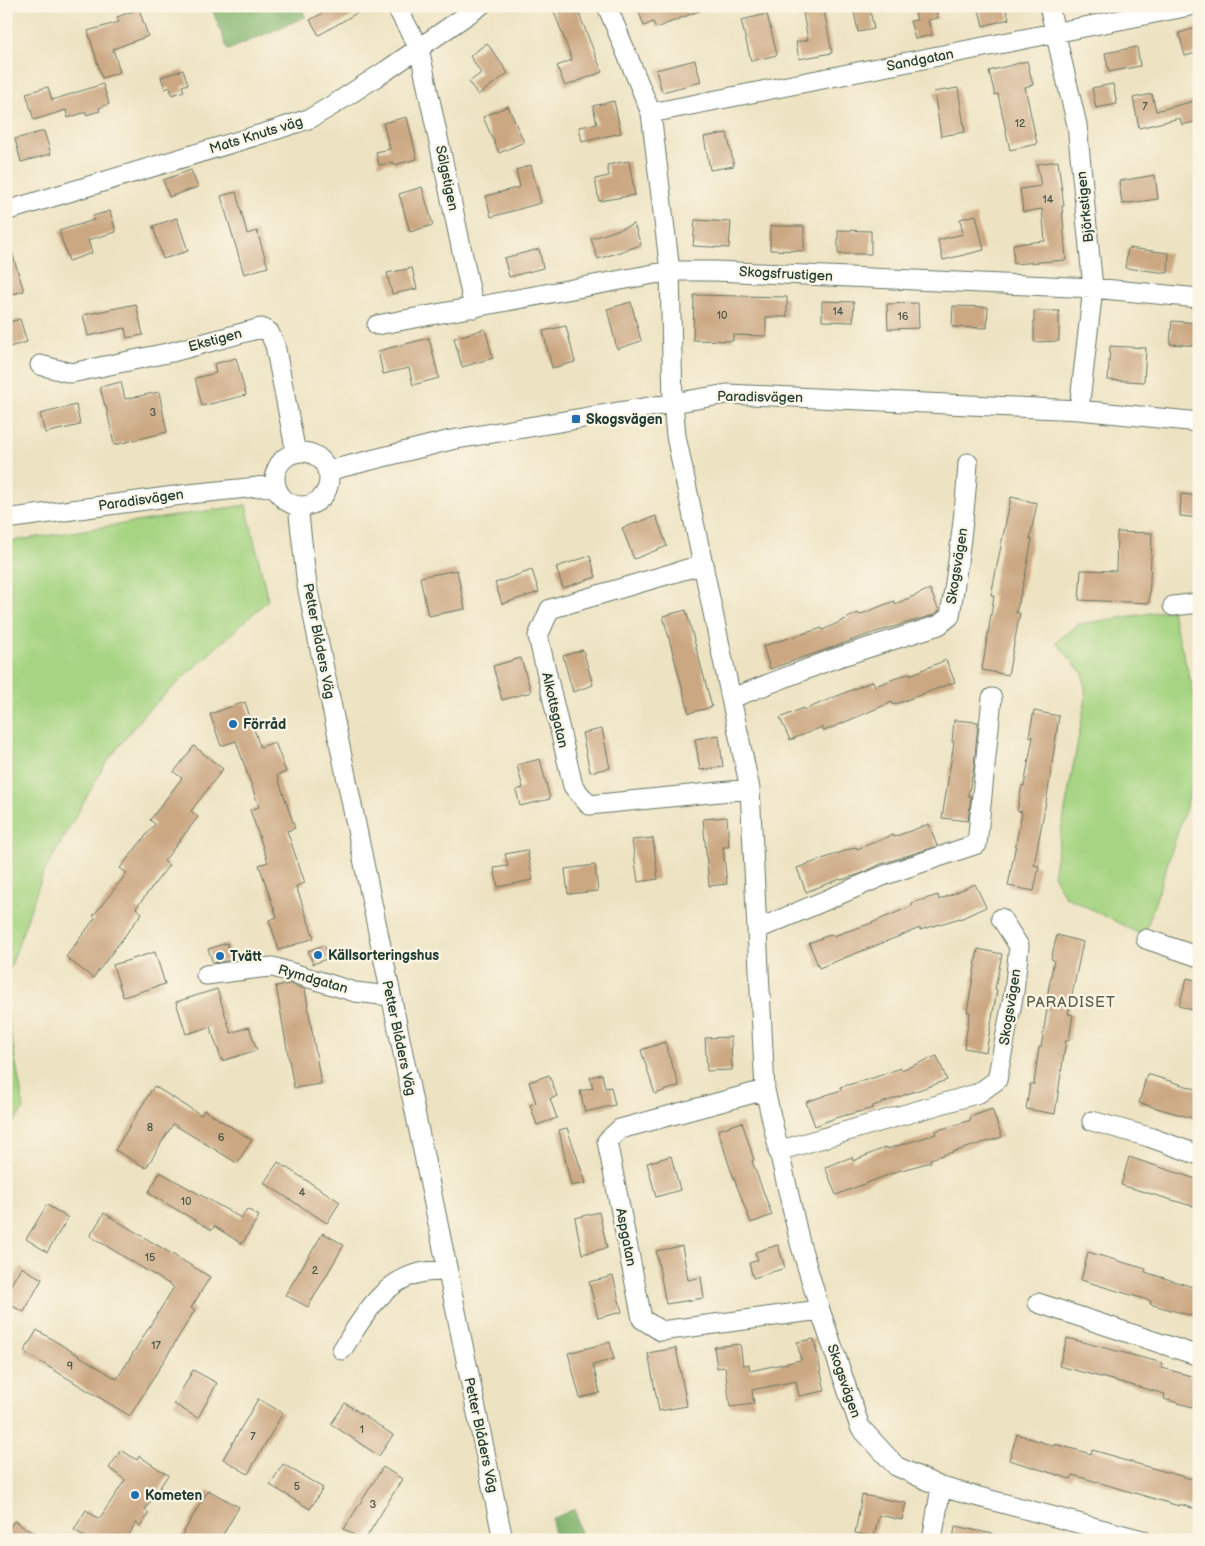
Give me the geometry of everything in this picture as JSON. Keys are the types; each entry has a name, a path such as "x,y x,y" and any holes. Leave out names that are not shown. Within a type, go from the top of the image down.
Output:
{"street":[{"name":"Sälgstigen","path":"396,6 419,48 474,308"},
{"name":"Mats Knuts väg","path":"6,211 311,118 372,80 480,6"},
{"name":"Skogsvägen","path":"607,6 650,112 670,271 673,402 676,436 750,789 765,1090 800,1243 820,1310 860,1427 896,1466 941,1487 1142,1540"},
{"name":"Björkstigen","path":"1048,6 1077,125 1092,288 1078,410"},
{"name":"Sandgatan","path":"650,112 1190,6"},
{"name":"Skogsfrustigen","path":"377,325 670,271 715,271 1092,288 1199,298"},
{"name":"Ekstigen","path":"40,365 71,373 172,352 261,328 269,332 275,345 296,453"},
{"name":"Paradisvägen","path":"328,471 451,440 727,394 1078,410 1199,422"},
{"path":"296,453 312,454 324,464 328,471 329,480 323,497 315,503 306,506 298,506 284,499 276,485 277,469 282,461 296,453"},
{"name":"Skogsvägen","path":"732,698 833,659 939,625 950,616 962,540 968,463"},
{"name":"Paradisvägen","path":"6,519 189,494 276,485"},
{"name":"Petter Blåders Väg","path":"298,506 307,586 503,1540"},
{"name":"Alkottsgatan","path":"704,564 550,609 538,636 573,786 589,805 750,789"},
{"path":"1173,606 1199,603"},
{"path":"758,929 885,875 977,844 992,698"},
{"name":"Skogsvägen","path":"778,1151 979,1093 997,1080 1014,992 1019,946 1000,918"},
{"path":"1146,939 1199,956"},
{"name":"Rymdgatan","path":"206,975 273,967 355,992 390,996"},
{"name":"Aspgatan","path":"765,1090 620,1129 607,1141 642,1319 661,1331 820,1310"},
{"path":"1092,1121 1149,1137 1199,1155"},
{"path":"342,1350 364,1316 384,1293 404,1278 420,1273 447,1270"},
{"path":"1038,1303 1199,1356"},
{"path":"932,1540 941,1487"}],"green space":[{"path":"211,6 301,6 305,17 228,50"},
{"path":"246,505 268,600 145,713 105,764 42,876 6,980 6,542"},
{"path":"1171,610 1199,711 1199,767 1144,936 1065,896 1053,875 1086,697 1083,674 1056,642 1079,624"},
{"path":"6,1007 24,1109 6,1132"},
{"path":"575,1509 581,1540 555,1540 552,1519"}],"building":[{"path":"335,6 369,6 319,35 310,20"},
{"path":"552,6 576,6 602,72 565,86 557,66 572,60"},
{"path":"645,6 709,7 656,28 653,22 644,26 639,12 646,9"},
{"path":"853,6 869,6 874,29 858,32"},
{"path":"913,6 935,6 938,18 928,20 932,35 915,39 910,21 917,20"},
{"path":"978,6 1005,6 1009,19 983,26"},
{"path":"139,9 148,36 113,49 120,72 102,78 88,31 119,22 117,17"},
{"path":"824,10 832,53 799,59 796,42 808,40 803,13"},
{"path":"767,14 777,55 751,61 741,20"},
{"path":"1199,27 1199,52 1185,56 1179,33"},
{"path":"487,43 508,73 478,95 469,82 481,73 470,56"},
{"path":"1137,47 1140,66 1109,72 1105,53"},
{"path":"695,60 701,82 662,92 656,70"},
{"path":"1027,61 1033,85 1025,87 1037,144 1010,150 998,94 995,95 989,71"},
{"path":"183,70 188,84 182,86 184,91 172,95 170,87 165,89 161,77"},
{"path":"103,84 109,104 99,108 100,111 86,115 86,112 68,118 66,110 34,120 26,93 48,87 52,100"},
{"path":"1113,84 1117,104 1096,108 1092,88"},
{"path":"958,88 965,132 941,136 934,92"},
{"path":"1152,94 1156,111 1194,101 1199,121 1182,125 1180,118 1139,128 1133,98"},
{"path":"614,101 621,133 582,142 579,127 597,124 593,106"},
{"path":"508,106 524,142 499,153 483,117"},
{"path":"407,117 417,159 394,165 394,162 379,165 376,152 390,149 383,123"},
{"path":"44,131 51,154 21,162 15,139"},
{"path":"727,133 734,166 710,170 704,137"},
{"path":"629,161 635,195 599,201 595,179 609,176 607,165"},
{"path":"1058,161 1064,206 1062,206 1066,260 1014,264 1013,244 1045,241 1042,209 1023,212 1020,189 1041,186 1037,164"},
{"path":"531,165 541,203 491,217 486,196 520,187 516,170"},
{"path":"191,170 198,187 169,197 163,180"},
{"path":"1155,175 1158,199 1122,204 1119,181"},
{"path":"422,187 433,225 410,232 399,194"},
{"path":"236,192 247,234 257,231 268,267 244,274 221,196"},
{"path":"110,211 116,232 88,240 92,253 69,261 59,231 94,220 93,216"},
{"path":"976,215 984,250 943,260 938,240 963,234 960,219"},
{"path":"177,218 188,251 163,259 153,226"},
{"path":"695,220 731,222 729,248 693,246"},
{"path":"634,224 641,245 598,259 591,239"},
{"path":"770,226 804,226 804,251 770,250"},
{"path":"838,230 871,231 871,254 838,254"},
{"path":"6,243 9,243 24,291 6,296"},
{"path":"1128,248 1169,253 1168,273 1125,268"},
{"path":"539,249 543,268 509,277 504,258"},
{"path":"412,268 417,289 392,294 387,273"},
{"path":"694,295 787,297 787,317 766,317 766,336 733,335 733,341 693,340"},
{"path":"822,301 854,302 853,322 822,321"},
{"path":"631,302 641,341 617,349 607,309"},
{"path":"918,303 919,328 888,329 887,304"},
{"path":"136,304 143,335 127,338 125,328 88,336 83,315"},
{"path":"953,306 988,307 987,328 952,327"},
{"path":"1034,311 1059,311 1059,341 1034,342"},
{"path":"20,319 27,342 9,347 6,337 6,323"},
{"path":"1172,321 1199,323 1199,346 1170,344"},
{"path":"566,326 575,362 552,368 543,331"},
{"path":"485,329 493,358 462,367 454,338"},
{"path":"429,338 439,378 413,385 409,368 383,374 378,351"},
{"path":"1110,346 1146,348 1144,382 1108,380"},
{"path":"236,358 246,395 202,406 195,378 216,373 214,364"},
{"path":"121,382 125,399 159,392 167,432 114,445 100,387"},
{"path":"76,405 80,425 45,433 40,414"},
{"path":"1181,494 1199,496 1199,518 1180,516"},
{"path":"1011,497 1037,503 1025,576 1016,613 1020,613 1008,675 982,670 994,596 991,595"},
{"path":"656,516 667,546 634,559 622,528"},
{"path":"1117,532 1152,533 1149,603 1079,600 1081,570 1116,571"},
{"path":"590,556 596,577 563,588 556,567"},
{"path":"457,570 465,609 428,616 420,577"},
{"path":"532,570 539,592 502,604 495,583"},
{"path":"930,589 939,611 934,615 876,632 770,669 763,646 822,628 823,630 858,613 859,615 894,601 895,604"},
{"path":"686,610 712,707 689,713 663,616"},
{"path":"583,650 593,685 573,692 563,656"},
{"path":"521,658 531,692 502,700 493,666"},
{"path":"946,660 955,682 893,705 892,702 824,731 822,727 790,740 780,718 873,681 875,686 910,673 910,675"},
{"path":"245,702 260,747 275,742 286,772 277,775 295,828 287,831 305,883 296,886 314,938 279,950 269,920 277,917 259,865 268,862 250,810 259,807 236,741 221,746 210,714"},
{"path":"1034,711 1059,716 1048,791 1034,865 1039,866 1034,891 1008,886 1022,812 1017,811 1022,785 1024,786 1033,737 1029,736"},
{"path":"954,720 978,722 974,766 968,796 971,796 968,821 942,818 954,742 952,742"},
{"path":"602,729 610,768 590,772 582,733"},
{"path":"719,735 723,767 700,770 695,739"},
{"path":"194,746 223,769 191,811 198,817 164,861 169,865 136,908 142,913 93,978 66,957 95,918 93,916 127,873 120,868 155,824 150,820 182,778 174,772"},
{"path":"540,759 550,799 520,806 516,790 523,788 517,765"},
{"path":"727,817 729,847 723,847 727,884 709,886 703,819"},
{"path":"929,824 937,846 881,864 860,874 840,879 806,892 797,868"},
{"path":"653,838 658,879 638,882 632,840"},
{"path":"527,850 533,880 498,887 494,868 508,866 505,854"},
{"path":"595,865 598,891 568,894 565,869"},
{"path":"975,884 986,907 960,919 920,930 920,928 819,968 809,943 832,934 833,936 869,924 912,906 912,903 938,895 939,900"},
{"path":"1057,935 1083,942 1068,1014 1073,1015 1069,1040 1066,1040 1055,1114 1026,1109 1030,1084 1034,1084 1039,1047 1041,1047 1054,960 1051,959"},
{"name":"Tvätt","path":"227,943 232,960 213,963 208,949"},
{"name":"Källsorteringshus","path":"324,945 329,958 313,964 308,951"},
{"path":"978,949 1002,954 986,1052 964,1048 970,1012 967,1012"},
{"path":"155,952 165,984 123,997 113,965"},
{"path":"1187,978 1199,981 1199,1012 1179,1006"},
{"path":"290,984 305,989 321,1084 294,1088 276,986"},
{"path":"217,989 231,1033 249,1027 257,1050 222,1061 210,1027 186,1034 176,1002"},
{"path":"731,1037 732,1070 707,1071 705,1038"},
{"path":"665,1042 679,1086 655,1094 641,1050"},
{"path":"937,1056 947,1080 873,1106 873,1108 835,1118 815,1126 806,1102 841,1090 840,1087 901,1068 901,1070"},
{"path":"602,1074 605,1088 611,1087 615,1105 585,1112 580,1091 593,1088 590,1077"},
{"path":"1147,1074 1199,1090 1199,1120 1139,1103"},
{"path":"549,1075 557,1096 550,1099 557,1118 537,1125 530,1105 536,1103 529,1082"},
{"path":"154,1086 201,1115 204,1110 252,1140 237,1163 173,1124 146,1168 115,1150"},
{"path":"992,1109 1002,1137 930,1159 931,1162 898,1171 836,1195 825,1167 852,1157 853,1161 887,1147 887,1149 936,1134 935,1131 971,1120 970,1117"},
{"path":"742,1122 754,1160 752,1161 772,1215 751,1223 718,1130"},
{"path":"567,1128 586,1183 571,1186 559,1130"},
{"path":"671,1156 680,1190 656,1197 647,1163"},
{"path":"1129,1157 1199,1180 1199,1208 1121,1185"},
{"path":"278,1162 340,1202 327,1223 264,1183"},
{"path":"160,1172 241,1218 247,1209 259,1216 242,1244 214,1226 212,1230 148,1193"},
{"path":"47,1205 68,1218 47,1252 26,1239"},
{"path":"599,1212 607,1248 582,1254 575,1218"},
{"path":"104,1213 210,1277 191,1308 195,1310 130,1416 24,1352 37,1330 117,1379 174,1287 90,1236"},
{"path":"323,1233 344,1245 308,1307 285,1295"},
{"path":"778,1245 785,1268 753,1278 749,1263 758,1260 755,1252"},
{"path":"682,1246 688,1280 701,1277 704,1298 666,1304 656,1251"},
{"path":"1088,1252 1146,1269 1145,1272 1199,1289 1199,1318 1150,1304 1151,1301 1081,1280"},
{"path":"21,1267 42,1279 24,1312 6,1303 6,1293"},
{"path":"613,1276 622,1312 598,1318 589,1282"},
{"path":"1067,1338 1163,1363 1162,1368 1199,1378 1199,1409 1164,1399 1165,1394 1059,1366"},
{"path":"814,1339 825,1391 799,1396 796,1381 752,1390 754,1404 730,1407 725,1367 717,1368 714,1347 740,1344 743,1365 749,1364 750,1371 801,1360 797,1342"},
{"path":"610,1342 614,1359 593,1365 600,1393 580,1398 568,1353"},
{"path":"676,1348 687,1406 659,1411 648,1353"},
{"path":"193,1370 217,1383 198,1418 174,1404"},
{"path":"258,1399 283,1413 248,1474 223,1459"},
{"path":"345,1403 393,1435 379,1456 331,1424"},
{"path":"1017,1434 1054,1446 1055,1444 1091,1454 1092,1450 1199,1481 1199,1510 1073,1475 1071,1479 1009,1460"},
{"name":"Kometen","path":"121,1450 137,1460 139,1456 168,1475 145,1510 149,1513 141,1526 136,1523 126,1540 90,1540 74,1530 86,1510 99,1519 125,1480 109,1468"},
{"path":"283,1464 323,1488 310,1509 270,1485"},
{"path":"383,1467 402,1479 365,1540 362,1540 344,1529"},
{"path":"208,1490 239,1507 220,1540 179,1540"},
{"path":"862,1495 906,1503 902,1520 879,1515 874,1537 855,1533"},
{"path":"14,1521 44,1540 6,1540 6,1532"},
{"path":"955,1526 993,1534 993,1540 953,1540"}],"place":[{"name":"Skogsvägen","path":"576,419"},
{"name":"Förråd","path":"233,724"},
{"name":"Källsorteringshus","path":"318,955"},
{"name":"Tvätt","path":"220,956"},
{"name":"Kometen","path":"135,1495"}],"district":[{"name":"PARADISET","path":"1071,1002"}]}
